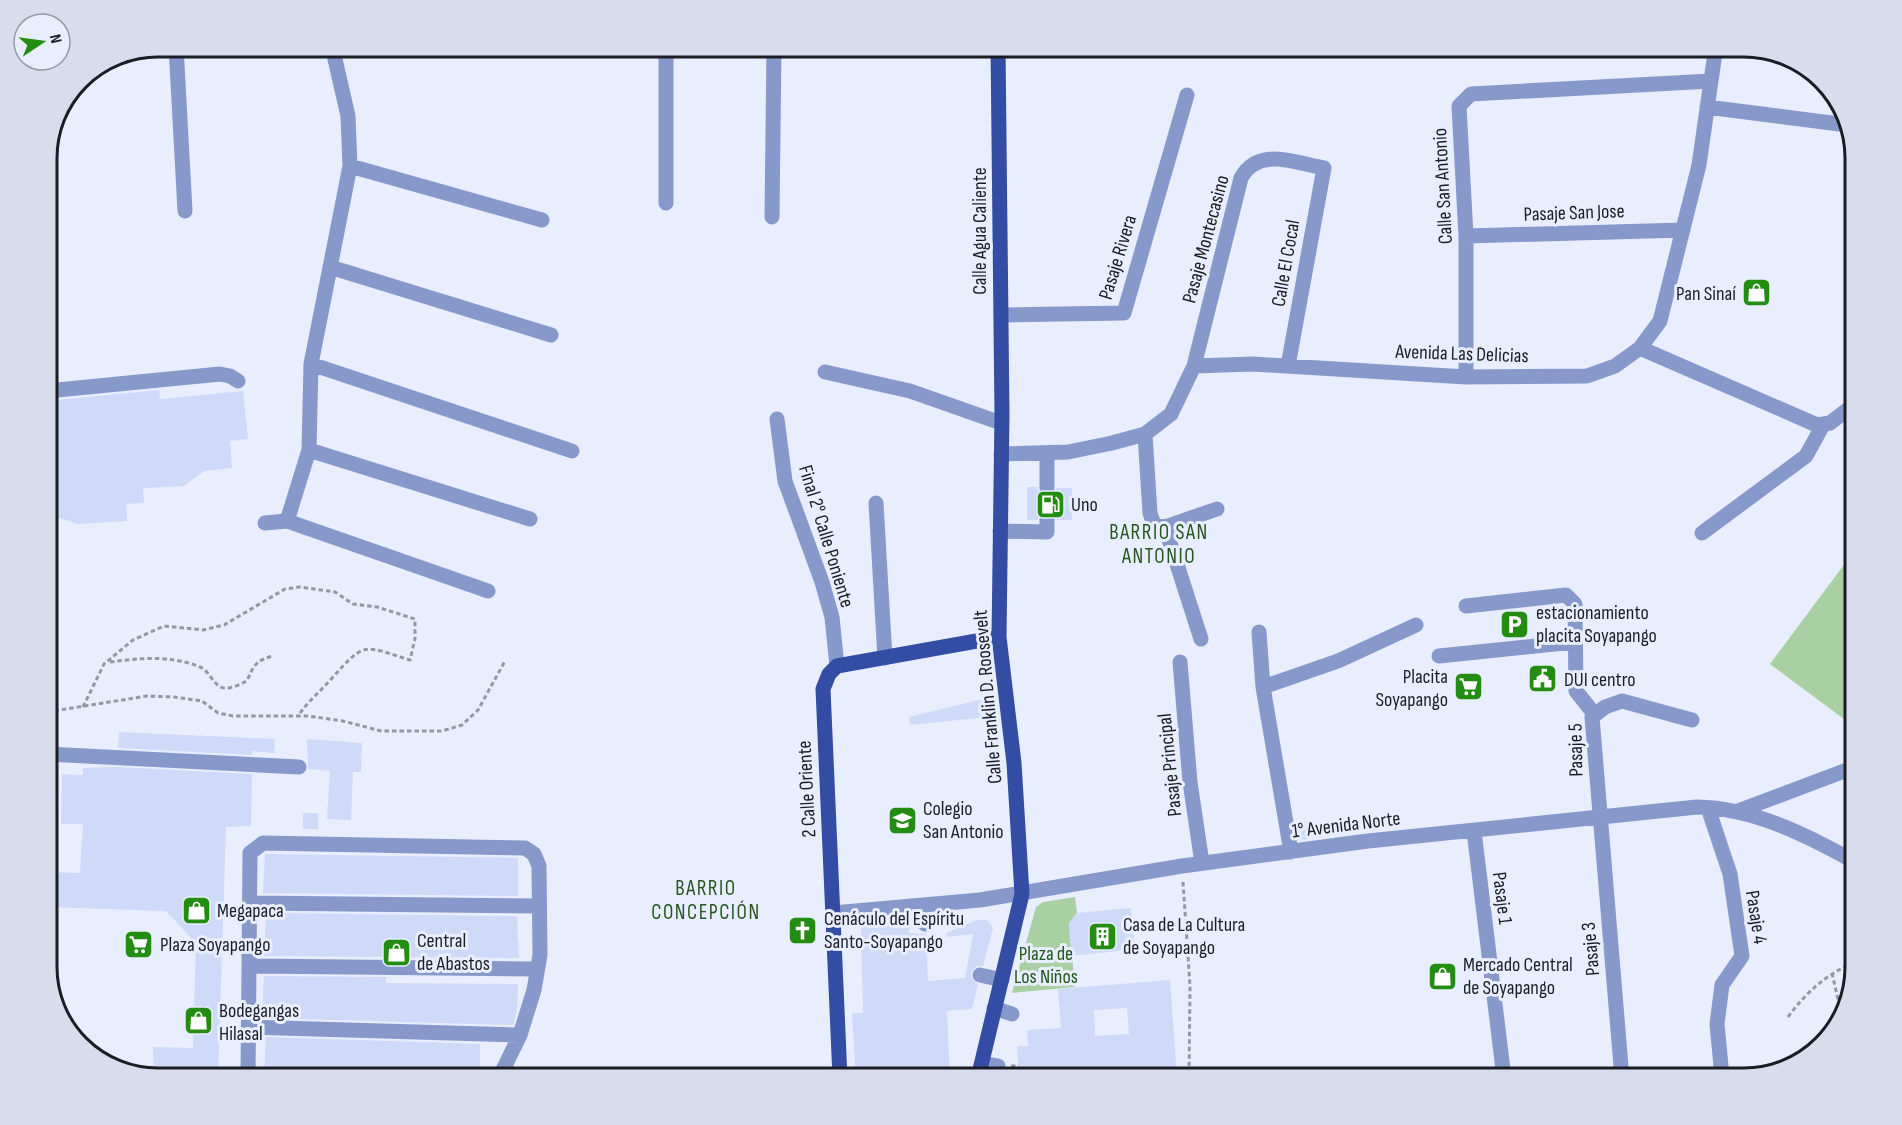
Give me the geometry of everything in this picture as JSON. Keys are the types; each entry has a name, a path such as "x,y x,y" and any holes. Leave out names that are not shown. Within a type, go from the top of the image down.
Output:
{"main road":[{"name":"Calle Agua Caliente","path":"998,57 1001,419"},
{"name":"Calle Franklin D. Roosevelt","path":"981,1068 1022,894 1014,763 999,637 1001,419"},
{"path":"837,666 999,637"},
{"name":"2 Calle Oriente","path":"837,666 829,674 823,689 840,1068"}],"street":[{"path":"177,57 185,211"},
{"path":"287,521 309,450 311,364 350,166 348,116 335,57"},
{"path":"666,57 666,203"},
{"path":"772,217 774,57"},
{"name":"Avenida Las Delicias","path":"1194,366 1288,366 1466,377 1587,376 1615,366 1640,348 1660,321 1699,165 1714,57"},
{"name":"Calle San Antonio","path":"1466,377 1466,236 1459,106 1471,94 1711,81"},
{"name":"Pasaje Rivera","path":"1001,315 1124,313 1187,95"},
{"path":"1707,107 1839,124"},
{"name":"Pasaje Montecasino","path":"1194,366 1245,171 1254,162 1272,158 1324,168"},
{"path":"350,166 542,220"},
{"name":"Calle El Cocal","path":"1288,366 1324,168"},
{"name":"Pasaje San Jose","path":"1466,236 1683,230"},
{"path":"330,267 551,335"},
{"path":"1640,348 1823,425"},
{"path":"311,364 572,451"},
{"path":"1001,454 1068,452 1145,434 1171,414 1194,366"},
{"path":"825,372 910,391 1001,419"},
{"path":"57,390 220,374 238,381"},
{"path":"1702,533 1806,456 1823,425 1845,411"},
{"name":"Final 2° Calle Poniente","path":"777,419 784,481 832,617 837,666"},
{"path":"1145,434 1150,513 1154,525 1165,527 1217,509"},
{"path":"309,450 530,519"},
{"path":"1047,453 1047,488"},
{"path":"876,502 885,658"},
{"path":"1000,531 1047,532 1047,520"},
{"path":"265,523 287,521 488,591"},
{"path":"1165,527 1201,639"},
{"path":"1466,606 1566,595 1575,603 1576,691 1595,715"},
{"path":"1263,687 1338,661 1416,626"},
{"path":"1259,632 1263,687 1291,852"},
{"path":"1439,656 1574,642"},
{"name":"Pasaje Principal","path":"1180,662 1190,782 1202,863"},
{"name":"Pasaje 5","path":"1599,817 1592,717 1605,706 1622,701 1692,720"},
{"path":"57,754 298,766"},
{"path":"1738,811 1845,771"},
{"name":"1° Avenida Norte","path":"833,913 1022,894 1182,866 1368,841 1653,810 1708,808 1738,811 1813,838 1845,856"},
{"name":"Pasaje 4","path":"1708,808 1730,874 1742,956 1722,985 1717,1024 1721,1066"},
{"name":"Pasaje 3","path":"1599,817 1621,1068"},
{"name":"Pasaje 1","path":"1474,831 1501,1068"},
{"path":"248,1068 250,853 263,843 525,848 534,854 539,866 537,969 534,990 520,1035 504,1068"},
{"path":"250,903 539,906"},
{"path":"924,905 925,924"},
{"path":"250,966 537,969"},
{"path":"980,975 1002,980"},
{"path":"994,1008 1012,1014"},
{"path":"249,1027 520,1035"},
{"path":"982,1063 998,1066"}],"path":[{"path":"83,707 98,674 133,640 164,626 203,630 224,625 285,589 300,587 335,592 353,604 377,607 415,619 415,639 410,660 372,649 358,651 344,662 298,716"},
{"path":"108,662 142,658 175,661 202,668 216,685 224,688 247,681 254,665 262,658 274,656"},
{"path":"57,711 147,696 174,697 202,701 218,713 233,716 298,716 343,721 381,731 442,731 462,725 478,710 505,661"},
{"path":"1182,866 1190,986 1189,1068"},
{"path":"1788,1017 1811,989 1845,968"},
{"path":"1832,974 1839,1002"}],"green space":[{"path":"1845,563 1845,720 1770,664"},
{"name":"Plaza de Los Niños","path":"1075,897 1077,913 1069,923 1075,987 1012,993 1036,907 1043,902"}],"building":[{"path":"159,390 160,399 243,391 248,439 230,441 232,468 204,471 184,486 143,488 144,503 126,504 127,521 78,524 57,518 57,400"},
{"name":"Uno","path":"1027,487 1037,487 1039,492 1046,497 1052,495 1057,488 1072,488 1072,520 1057,520 1055,515 1048,510 1042,512 1037,520 1027,520"},
{"path":"987,698 988,717 910,725 909,717"},
{"path":"119,732 275,739 274,753 252,751 252,755 118,748"},
{"path":"307,739 362,743 361,772 353,772 351,820 327,819 330,771 308,769"},
{"path":"117,767 252,774 251,826 226,827 218,1068 154,1068 153,1047 193,1048 196,943 166,911 57,907 57,872 80,873 83,824 61,824 62,774 83,775 83,768"},
{"path":"303,813 318,813 318,829 303,829"},
{"path":"1305,821 1309,839 1299,840 1296,822"},
{"path":"265,854 518,858 518,896 263,893"},
{"name":"Casa de La Cultura de Soyapango","path":"1131,908 1135,949 1071,956 1069,923 1077,913"},
{"path":"266,913 517,916 519,958 264,956"},
{"path":"977,920 987,920 993,928 983,966 977,966 971,972 971,978 978,984 972,1009 947,1011 950,1068 855,1068 852,1013 863,1013 861,927 909,925 909,933 926,934 928,981 965,978 973,934 947,937 946,933"},
{"path":"264,976 386,977 386,983 518,984 517,1011 513,1025 262,1018"},
{"path":"1170,980 1176,1068 1018,1068 1017,1046 1028,1046 1027,1030 1061,1028 1058,989","holes":["1127,1008 1129,1034 1095,1036 1094,1010"]},
{"path":"266,1037 480,1044 480,1068 264,1068"}],"tunnel":[{"path":"1047,487 1047,520"}],"place":[{"name":"Pan Sinaí","path":"1757,293"},
{"name":"Uno","path":"1050,504"},
{"name":"estacionamiento placita Soyapango","path":"1515,624"},
{"name":"DUI centro","path":"1543,679"},
{"name":"Placita Soyapango","path":"1469,687"},
{"name":"Colegio San Antonio","path":"902,820"},
{"name":"Megapaca","path":"196,910"},
{"name":"Cenáculo del Espíritu Santo-Soyapango","path":"803,930"},
{"name":"Casa de La Cultura de Soyapango","path":"1102,936"},
{"name":"Plaza Soyapango","path":"139,944"},
{"name":"Central de Abastos","path":"396,952"},
{"name":"Mercado Central de Soyapango","path":"1442,976"},
{"name":"Bodegangas Hilasal","path":"198,1021"}],"district":[{"name":"BARRIO SAN ANTONIO","path":"1159,544"},
{"name":"BARRIO CONCEPCIÓN","path":"706,900"}]}
